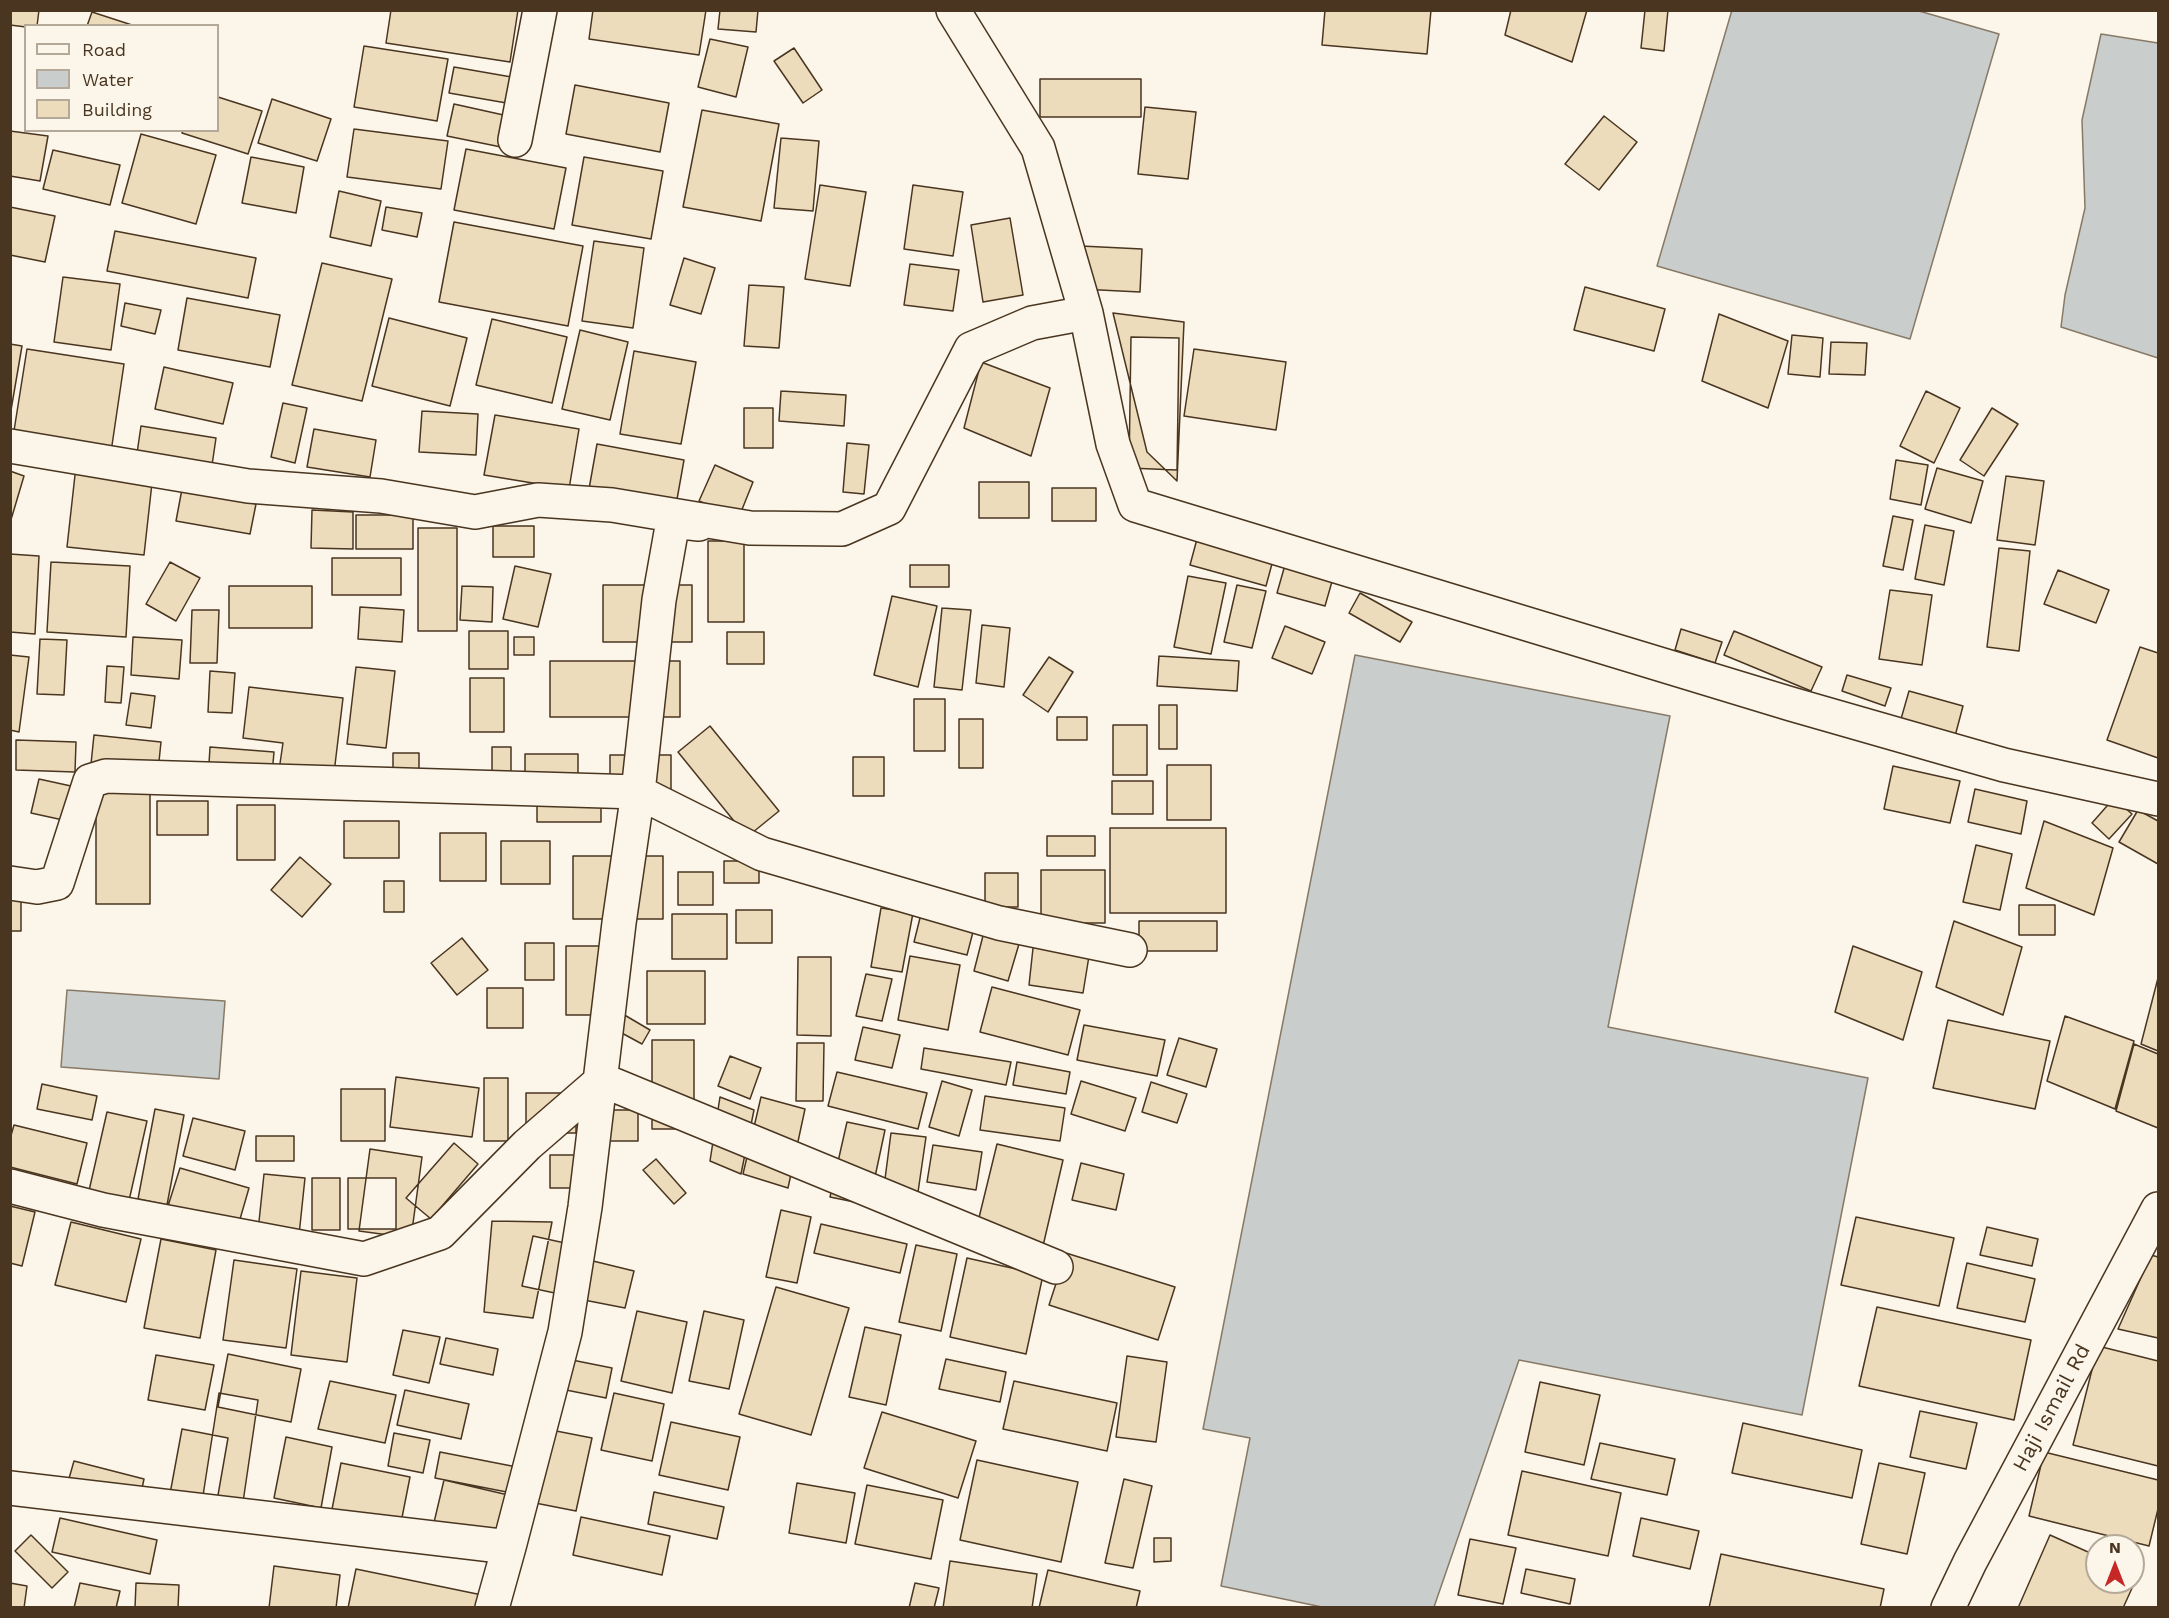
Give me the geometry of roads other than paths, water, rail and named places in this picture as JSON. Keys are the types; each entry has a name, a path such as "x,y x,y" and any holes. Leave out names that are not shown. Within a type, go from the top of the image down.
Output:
{"street":[{"path":"515,140 540,10"},
{"path":"953,10 1038,148 1086,313 1113,444 1135,505 1802,708 2004,765 2158,799"},
{"path":"492,1608 564,1332 585,1207 619,923 638,792 659,600 673,521 750,528 842,530 889,508 971,349 1032,323 1086,313"},
{"path":"10,446 248,486 381,496 474,512 538,500 612,505 750,528"},
{"path":"10,883 36,887 57,883 90,780 106,776 638,792 762,854 999,923 1130,950"},
{"path":"10,1186 103,1210 364,1259 440,1233 527,1146 602,1080"},
{"path":"602,1080 1056,1267"},
{"name":"Haji Ismail Rd","path":"1948,1608 1970,1562 2158,1209"},
{"path":"10,1488 509,1546"}],"water":[{"path":"1732,10 1919,11 1999,34 1910,339 1657,266"},
{"path":"2101,34 2158,43 2158,358 2061,327 2065,295 2085,208 2082,120"},
{"path":"1355,655 1670,716 1608,1027 1868,1078 1802,1415 1519,1360 1434,1607 1322,1607 1221,1586 1250,1438 1203,1429"},
{"path":"67,990 225,1001 219,1079 61,1067"}]}
